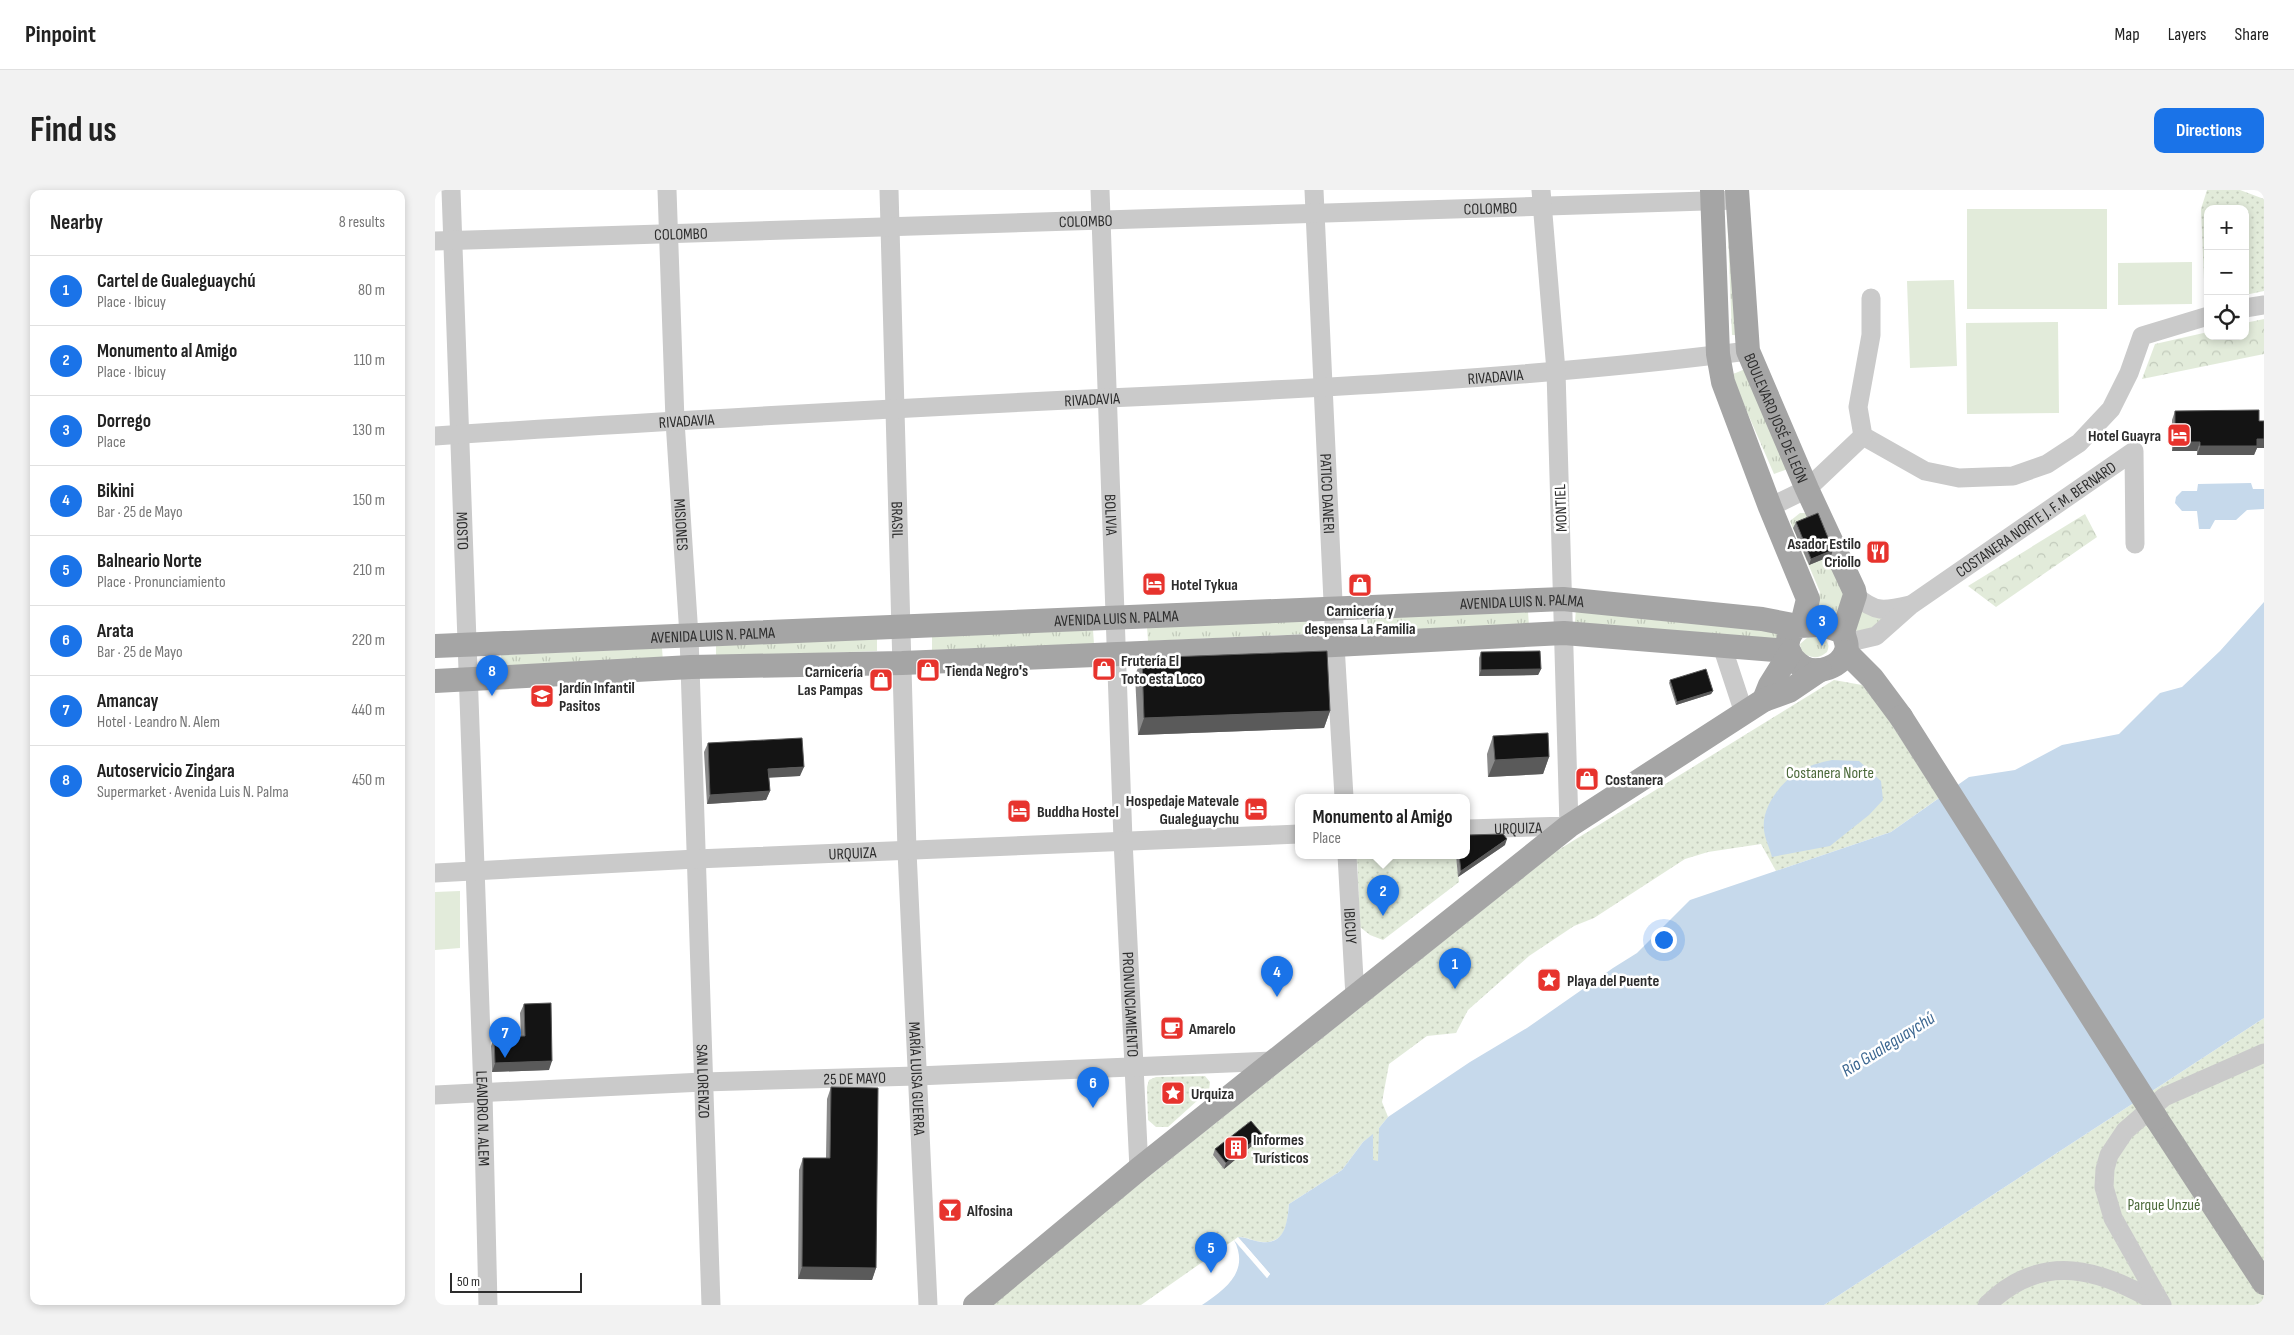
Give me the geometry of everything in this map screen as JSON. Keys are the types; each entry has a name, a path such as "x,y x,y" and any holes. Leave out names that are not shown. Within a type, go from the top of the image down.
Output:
{"main road":[{"name":"BOULEVARD JOSÉ DE LEÓN","path":"1712,195 1718,354 1723,382 1770,507 1808,599 1800,625"},
{"name":"BOULEVARD JOSÉ DE LEÓN","path":"1737,195 1748,351 1855,595"},
{"path":"975,1305 1139,1169 1569,826 1764,700 1789,691 1820,670 1829,668 1839,662 1855,595"},
{"name":"AVENIDA LUIS N. PALMA","path":"435,646 1563,599 1762,619 1800,625"},
{"path":"1820,670 1803,667 1789,652 1787,641 1791,632 1800,625 1823,625 1845,643 1901,717 2156,1118 2264,1283"},
{"name":"AVENIDA LUIS N. PALMA","path":"435,681 691,667 902,663 1335,645 1564,633 1789,652"},
{"path":"1764,700 1770,685 1789,652"}],"street":[{"name":"MOSTO","path":"451,190 444,241 459,434 475,871"},
{"name":"MISIONES","path":"667,190 675,421 691,667 695,859"},
{"name":"BRASIL","path":"889,190 907,850"},
{"name":"BOLIVIA","path":"1100,190 1123,840"},
{"name":"PATICO DANERI","path":"1314,190 1333,608 1344,794"},
{"name":"COLOMBO","path":"444,241 1101,222 1315,212 1541,198 1737,195"},
{"name":"MONTIEL","path":"1541,198 1555,371 1569,826"},
{"path":"1863,436 1858,407 1871,334 1871,298"},
{"path":"2249,307 2264,304"},
{"path":"1863,436 1925,471 1959,478 2013,476 2047,464 2079,443 2111,410 2129,373 2142,336 2204,317"},
{"name":"RIVADAVIA","path":"435,436 895,409 1324,388 1555,371 1748,351"},
{"path":"1770,507 1807,489 1863,436"},
{"name":"COSTANERA NORTE J. F. M. BERNARD","path":"1845,643 1876,636 1911,605 2134,451 2135,544"},
{"name":"COSTANERA NORTE J. F. M. BERNARD","path":"1855,595 1865,604 1877,610 1888,610 1911,605"},
{"path":"1722,646 1744,714"},
{"name":"URQUIZA","path":"1470,829 1569,826"},
{"name":"URQUIZA","path":"435,873 695,859 1295,834"},
{"name":"PRONUNCIAMIENTO","path":"1123,840 1139,1169"},
{"name":"MARÍA LUISA GUERRA","path":"907,850 928,1305"},
{"name":"SAN LORENZO","path":"695,859 711,1305"},
{"name":"IBICUY","path":"1347,859 1355,997"},
{"name":"LEANDRO N. ALEM","path":"475,871 488,1305"},
{"path":"2162,1305 2113,1218 2104,1187 2105,1169 2109,1155 2122,1135 2164,1097 2264,1053"},
{"name":"25 DE MAYO","path":"435,1095 703,1082 917,1076 1275,1061"},
{"path":"2119,1282 2126,1279 2133,1265 2131,1249"},
{"path":"1987,1305 1998,1294 2019,1280 2045,1272 2072,1269 2098,1274 2119,1282 2162,1305"}],"green space":[{"path":"2207,190 2240,190 2264,199 2264,291 2249,294 2249,205 2204,205 2204,280 2201,209"},
{"path":"1967,209 2107,209 2107,309 1967,309"},
{"path":"1727,212 1738,335 1732,335"},
{"path":"2192,262 2192,304 2118,305 2118,263"},
{"path":"1954,280 1957,366 1910,368 1907,281"},
{"path":"2264,319 2264,354 2142,379 2155,344 2204,333 2204,340 2249,340 2249,322"},
{"path":"2058,322 2059,413 1967,414 1966,323"},
{"path":"1745,369 1788,469 1774,474 1731,375"},
{"path":"1800,513 1812,513 1846,588 1839,623 1814,617 1820,592 1790,521"},
{"path":"2085,514 2097,537 1996,607 1968,586"},
{"path":"1862,607 1885,619 1861,636 1853,627"},
{"path":"1576,608 1778,630 1776,644 1575,622"},
{"path":"1528,612 1529,626 1368,632 1367,618"},
{"path":"1308,620 1309,634 1148,641 1147,627"},
{"path":"1093,630 1094,644 932,650 932,636"},
{"path":"877,637 877,651 716,657 716,643"},
{"path":"1808,637 1827,641 1827,652 1814,657 1801,651 1800,644"},
{"path":"662,648 663,662 502,668 501,655"},
{"name":"Costanera Norte","path":"1834,680 1862,685 1883,711 1939,798 1891,832 1776,871 1761,844 1708,852 1685,859 1594,918 1574,926 1529,956 1468,1010 1456,1033 1427,1036 1389,1064 1382,1102 1388,1117 1379,1128 1379,1161 1373,1161 1373,1135 1363,1142 1342,1170 1289,1204 1284,1230 1277,1239 1263,1242 1239,1237 1267,1278 1234,1240 1141,1305 992,1305 1018,1281 1555,852"},
{"path":"1357,859 1456,859 1459,882 1383,940 1370,935 1360,927"},
{"path":"460,891 460,948 435,950 435,892"},
{"name":"Parque Unzué","path":"2264,1018 2264,1305 1824,1305"},
{"path":"1205,1076 1210,1082 1209,1090 1168,1127 1156,1127 1148,1120 1147,1087 1149,1080 1156,1077"}],"water":[{"path":"2251,483 2253,489 2264,489 2264,509 2247,510 2236,520 2215,520 2210,529 2199,529 2197,511 2182,511 2175,503 2176,497 2182,491 2197,491 2198,484"},
{"name":"Río Gualeguaychú","path":"2264,602 2264,1018 1824,1305 1202,1305 1227,1286 1237,1270 1239,1261 1238,1251 1234,1240 1267,1278 1270,1274 1238,1237 1261,1242 1276,1240 1284,1231 1289,1204 1342,1170 1363,1142 1373,1134 1373,1160 1378,1161 1379,1128 1388,1117 1470,1062 1527,1028 1637,953 1690,900 1891,832 1969,777 2015,770 2062,745 2119,734 2160,693 2182,687 2220,651"},
{"path":"1832,760 1859,761 1881,781 1883,800 1869,815 1830,846 1772,857 1765,837 1764,821 1766,811 1775,793 1789,778 1805,768"}],"pier":[{"path":"1238,1237 1270,1274 1267,1278 1234,1240"}],"building":[{"path":"2259,410 2259,421 2264,421 2264,439 2257,439 2257,446 2200,446 2200,442 2175,442 2175,411"},
{"path":"1818,513 1833,550 1811,559 1796,522"},
{"path":"1327,651 1330,711 1144,718 1142,658"},
{"path":"1540,651 1541,669 1481,670 1481,652"},
{"path":"1706,669 1713,691 1677,702 1670,680"},
{"path":"1548,733 1549,757 1495,760 1493,736"},
{"path":"802,738 804,767 768,769 770,791 710,795 708,743"},
{"path":"1503,834 1507,839 1461,871 1460,859 1470,859 1470,835"},
{"path":"551,1003 552,1061 495,1063 494,1037 525,1036 524,1004"},
{"path":"831,1087 878,1088 876,1268 802,1267 803,1158 830,1158"},
{"name":"Informes Turísticos","path":"1251,1121 1262,1134 1226,1163 1215,1149"}],"place":[{"name":"Hotel Guayra","path":"2179,435"},
{"name":"Asador Estilo Criollo","path":"1878,552"},
{"name":"Hotel Tykua","path":"1154,584"},
{"name":"Carnicería y despensa La Familia","path":"1360,585"},
{"name":"Dorrego","path":"1822,646"},
{"name":"Frutería El Toto esta Loco","path":"1104,669"},
{"name":"Tienda Negro's","path":"928,670"},
{"name":"Carnicería Las Pampas","path":"881,680"},
{"name":"Autoservicio Zingara","path":"492,696"},
{"name":"Jardín Infantil Pasitos","path":"542,696"},
{"name":"Costanera","path":"1587,779"},
{"name":"Hospedaje Matevale Gualeguaychu","path":"1256,809"},
{"name":"Buddha Hostel","path":"1019,811"},
{"name":"Monumento al Amigo","path":"1383,916"},
{"name":"Playa del Puente","path":"1549,980"},
{"name":"Cartel de Gualeguaychú","path":"1455,989"},
{"name":"Bikini","path":"1277,997"},
{"name":"Amarelo","path":"1172,1028"},
{"name":"Amancay","path":"505,1058"},
{"name":"Urquiza","path":"1173,1093"},
{"name":"Arata","path":"1093,1108"},
{"name":"Informes Turísticos","path":"1236,1148"},
{"name":"Alfosina","path":"950,1210"},
{"name":"Balneario Norte","path":"1211,1273"}]}
